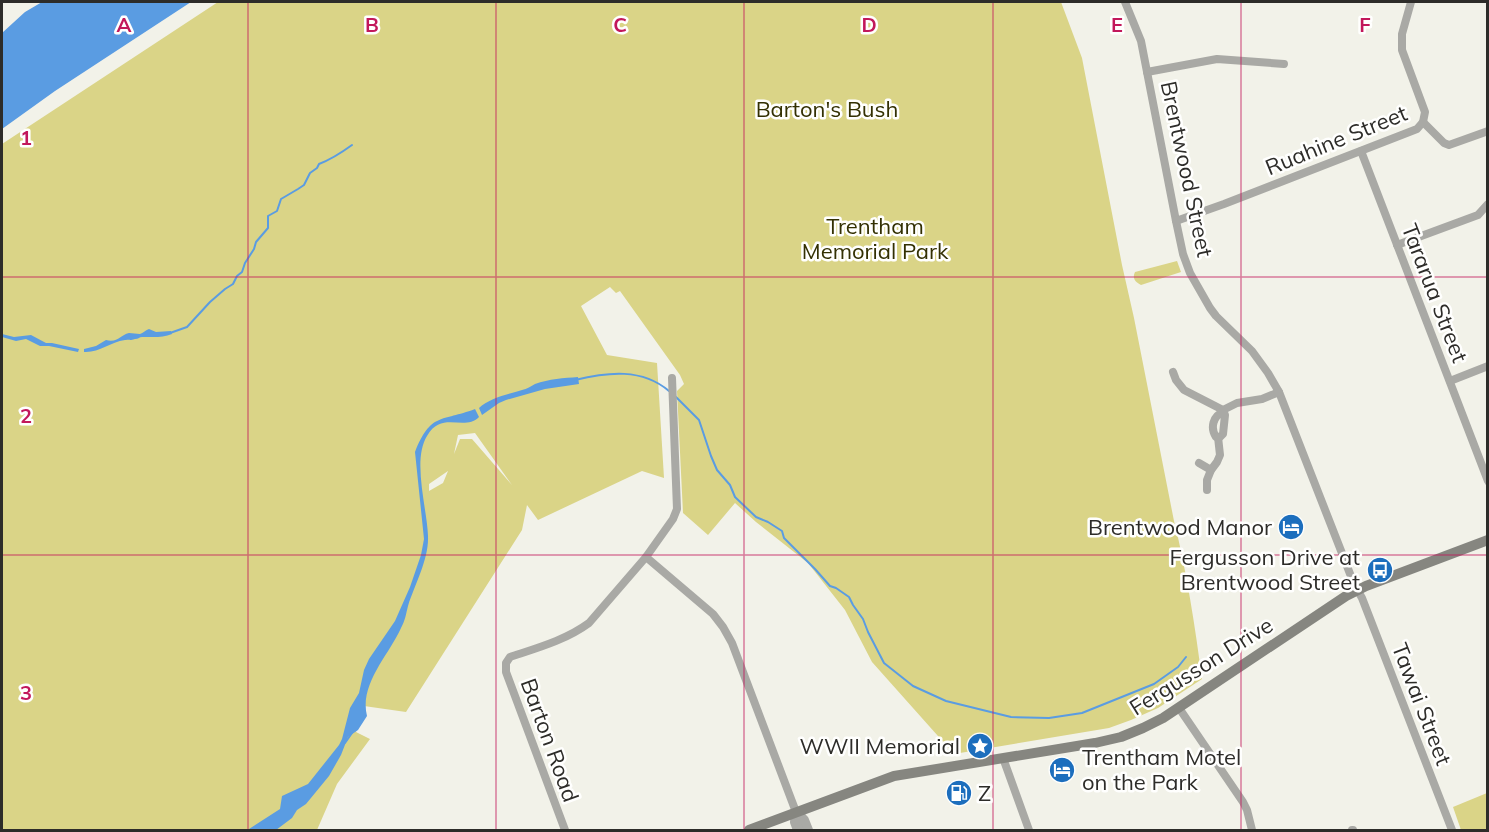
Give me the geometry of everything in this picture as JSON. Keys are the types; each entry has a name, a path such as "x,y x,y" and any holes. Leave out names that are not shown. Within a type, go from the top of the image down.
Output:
{"main road":[{"name":"Fergusson Drive","path":"748,831 894,776 1095,743 1143,728 1179,708 1337,602 1359,590 1488,540"}],"street":[{"name":"Brentwood Street","path":"1125,2 1141,41 1176,220 1190,273 1216,316 1257,356 1279,392 1354,584 1359,590"},
{"name":"Ruahine Street","path":"1176,220 1417,129 1424,122 1425,112 1402,50 1402,34 1411,2"},
{"path":"1147,72 1217,59 1284,64"},
{"path":"1424,122 1444,143 1449,145 1488,131"},
{"name":"Tararua Street","path":"1361,151 1488,481"},
{"path":"1397,245 1478,215 1488,204"},
{"path":"1450,381 1488,366"},
{"path":"1173,372 1184,390 1223,411 1225,415 1223,434 1218,437 1220,455 1207,480 1207,490"},
{"path":"672,378 677,509 673,519 646,557 713,614 723,627 732,643 796,812 803,819 808,831"},
{"path":"1223,411 1237,403 1262,399 1279,392"},
{"path":"1198,463 1211,470"},
{"name":"Barton Road","path":"564,831 506,672 506,663 510,657 567,636 589,623 646,557"},
{"name":"Tawai Street","path":"1359,590 1452,831"},
{"path":"1179,708 1243,802 1252,831"},
{"path":"1003,758 1029,831"},
{"path":"796,812 795,822 798,831"}],"green space":[{"path":"218,2 1061,2 1082,58 1187,580 1202,679 1158,708 1109,728 954,754 872,662 845,610 808,563 735,503 708,535 683,513 677,391 684,384 680,375 620,291 616,293 610,287 581,306 607,355 657,363 664,478 642,471 538,520 527,505 522,530 406,712 364,706 356,732 370,739 337,784 317,830 2,830 2,144","holes":["475,433 512,485 472,439 460,439 454,454 458,435","448,471 443,483 429,491 429,484"]},
{"path":"1177,261 1181,272 1141,285 1135,280 1135,272"},
{"path":"1487,793 1487,830 1461,830 1453,807"}],"water":[{"path":"42,2 191,2 55,91 2,129 2,33 25,12"},
{"path":"149,329 156,332 171,331 172,334 125,340 95,351 84,352 84,349 106,340 116,340 129,333 140,334"},
{"path":"2,334 14,337 31,335 46,343 79,349 78,352 40,346 26,339 16,341 2,337"},
{"path":"578,377 579,384 545,389 506,400 482,415 479,408 494,399 540,382"},
{"path":"475,409 479,417 473,421 439,424 433,428 423,446 420,471 428,545 402,625 371,681 367,693 367,716 358,730 348,737 329,776 292,818 276,830 250,830 280,809 282,796 308,784 339,745 350,708 359,693 364,670 395,621 421,555 424,539 415,452 426,430 432,424 438,420"}],"waterway":[{"path":"170,333 187,327 210,302 233,284 242,272 256,242 268,228 268,216 277,211 281,199 304,185 310,173 319,164 352,145"},
{"path":"575,380 612,374 636,375 648,378 669,391"},
{"path":"676,397 699,420 717,470 730,485 735,497 756,517 782,531 784,538 830,586 849,597 863,619 884,663 913,686 946,701 1011,717 1049,718 1082,713 1154,684 1178,667 1186,657"},
{"path":"345,743 352,733"}],"place":[{"name":"Brentwood Manor","path":"1291,527"},
{"name":"Fergusson Drive at Brentwood Street","path":"1380,570"},
{"name":"WWII Memorial","path":"980,746"},
{"name":"Trentham Motel on the Park","path":"1062,770"},
{"name":"Z","path":"959,793"}],"park label":[{"name":"Barton's Bush","path":"827,109"},
{"name":"Trentham Memorial Park","path":"875,238"}]}
